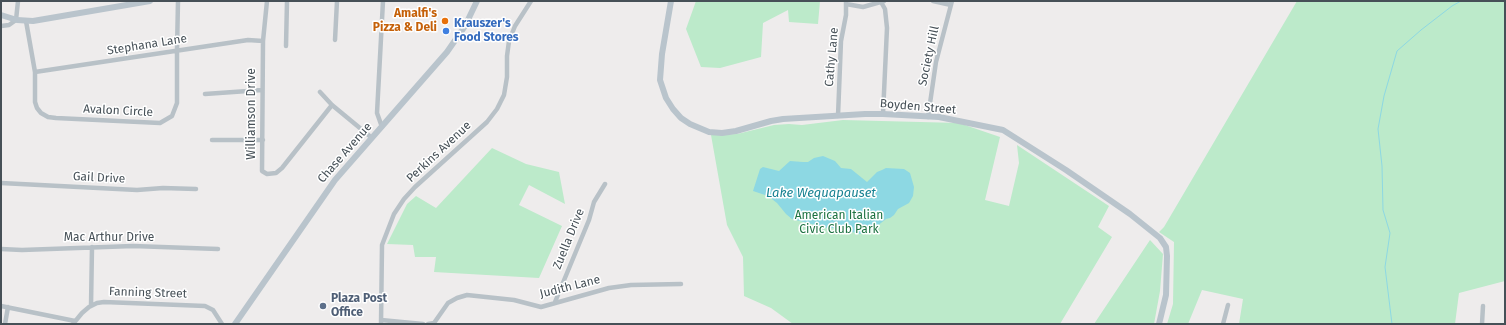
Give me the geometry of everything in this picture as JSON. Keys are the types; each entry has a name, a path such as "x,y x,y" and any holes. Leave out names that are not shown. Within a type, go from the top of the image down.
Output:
{"street":[{"path":"1,26 9,25 16,20 18,1"},
{"path":"1,15 16,20 42,20 150,1"},
{"name":"Avalon Circle","path":"26,21 35,72 35,102 37,108 48,117 160,123 172,116 177,103 176,50 178,1"},
{"name":"Williamson Drive","path":"266,1 263,41 262,171 267,174 276,173 282,168 332,105"},
{"path":"286,46 287,1"},
{"path":"335,40 337,1"},
{"path":"382,127 377,113 383,1"},
{"name":"Chase Avenue","path":"235,324 328,188 342,170 448,52 463,29 477,1"},
{"name":"Perkins Avenue","path":"381,322 382,245 394,214 404,199 487,122 497,109 504,95 509,41 515,26 531,1"},
{"name":"Boyden Street","path":"671,1 662,54 660,80 666,98 673,109 681,118 690,124 709,132 722,133 736,131 771,121 883,114 939,118 995,129 1012,135 1130,214 1160,238 1166,247 1167,256 1166,296 1160,324"},
{"path":"933,1 952,3"},
{"path":"846,3 864,7 882,2 885,9 887,28 883,114"},
{"name":"Cathy Lane","path":"838,116 841,41 846,16 846,3"},
{"name":"Society Hill","path":"928,117 936,62 952,3"},
{"name":"Stephana Lane","path":"35,72 248,40 263,41"},
{"path":"205,94 262,90"},
{"path":"320,92 332,105 372,138"},
{"path":"212,140 263,140"},
{"name":"Gail Drive","path":"1,183 137,190 196,188"},
{"name":"Zuella Drive","path":"555,302 589,220 594,202 605,184"},
{"name":"Mac Arthur Drive","path":"1,249 22,250 133,246 218,249"},
{"path":"1,306 74,322 91,306 92,247"},
{"name":"Judith Lane","path":"428,324 434,323 448,303 467,295 514,300 540,307 609,288 631,285 681,284"},
{"name":"Fanning Street","path":"91,306 104,302 203,306 213,310 222,324"},
{"path":"1224,324 1228,305"},
{"path":"1482,324 1483,306"},
{"path":"5,324 8,307"},
{"path":"381,322 423,324"}],"green space":[{"path":"696,1 820,1 818,24 789,22 788,10 763,23 761,57 720,68 701,67 686,29"},
{"path":"1297,1 1505,1 1505,281 1459,293 1455,324 1239,324 1243,299 1202,290 1188,324 1167,324 1173,304 1174,242 1159,232 1164,227"},
{"name":"American Italian Civic Club Park","path":"843,120 959,123 1000,137 985,200 1009,206 1019,163 1017,145 1109,206 1098,227 1112,237 1060,324 793,324 771,308 744,296 743,257 727,225 711,135 737,134 774,125 802,125"},
{"path":"492,148 526,164 559,172 565,204 529,185 519,205 562,226 539,278 434,272 436,257 415,257 413,245 387,244 407,204 416,196 436,208"},
{"path":"1150,240 1163,254 1160,291 1154,324 1094,324"}],"water":[{"name":"Lake Wequapauset","path":"823,156 835,161 841,168 851,169 867,182 877,172 886,168 904,169 910,173 914,187 913,196 909,203 898,209 890,218 886,219 867,234 859,234 839,228 827,228 792,219 768,196 753,191 760,169 763,167 779,171 790,161 808,162 814,158"}],"waterway":[{"path":"1392,324 1385,267 1390,233 1383,210 1382,166 1378,129 1384,96 1397,51 1421,30 1452,6 1461,1"}],"place":[{"name":"Amalfi's Pizza & Deli","path":"445,21"},
{"name":"Krauszer's Food Stores","path":"446,31"},
{"name":"Plaza Post Office","path":"323,306"}]}
